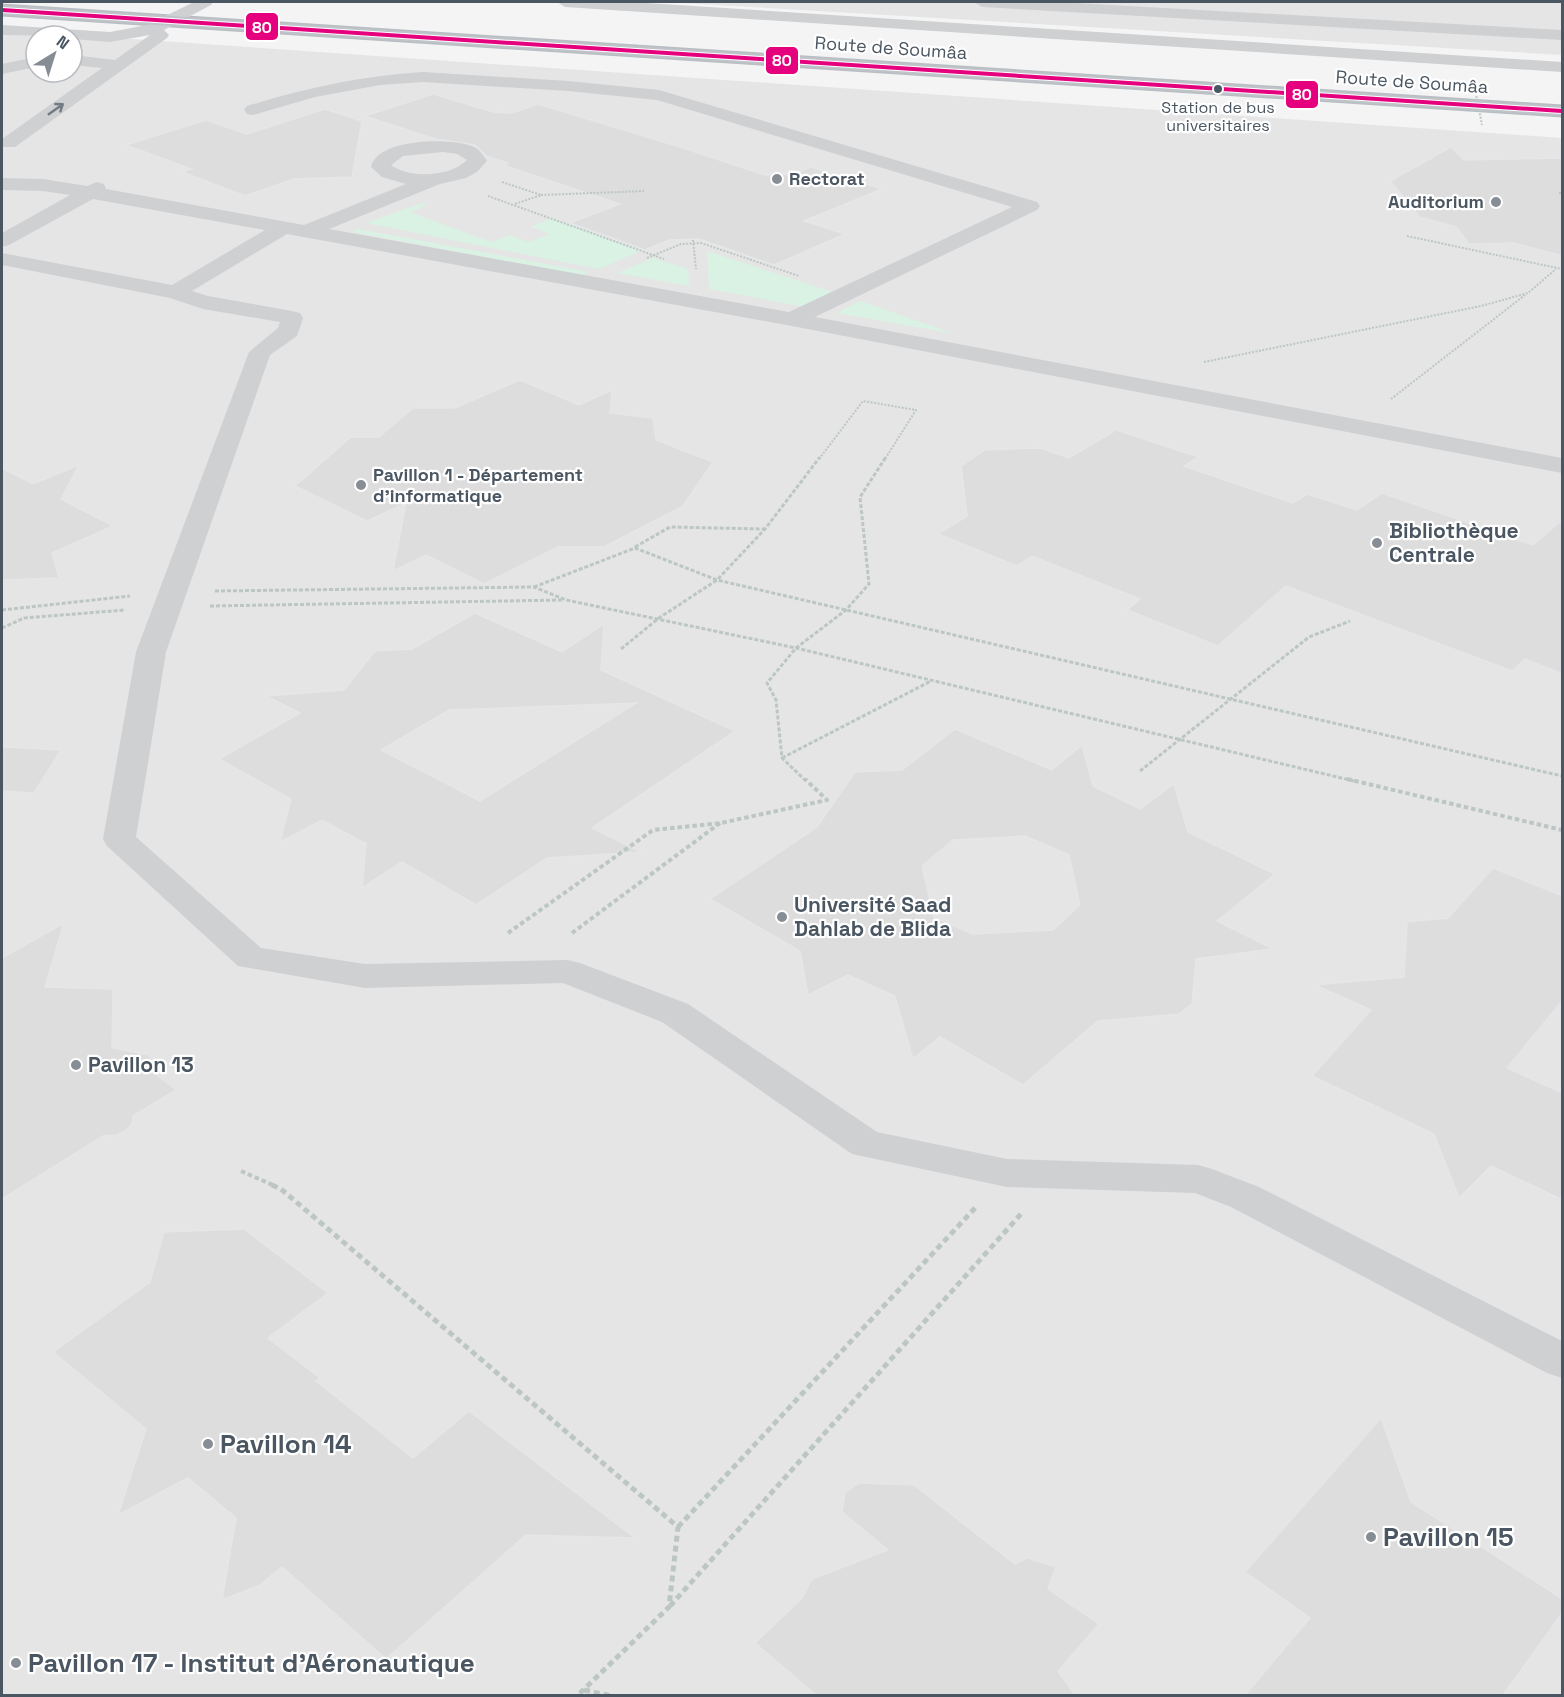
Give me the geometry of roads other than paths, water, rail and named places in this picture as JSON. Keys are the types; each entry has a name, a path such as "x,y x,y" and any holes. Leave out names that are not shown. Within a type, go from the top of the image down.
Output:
{"highway":[{"name":"Route de Soumâa","path":"110,2 169,9 1563,111"},
{"name":"Route de Soumâa","path":"2,10 169,9 199,5 1563,95"}],"street":[{"path":"565,2 1563,68"},
{"path":"982,2 1080,4 1563,35"},
{"path":"2,30 110,37 152,29 169,9"},
{"path":"8,156 118,65 161,35 152,29"},
{"path":"92,61 133,34"},
{"path":"84,61 118,65"},
{"path":"2,69 24,64"},
{"path":"254,110 312,92 380,80 423,77 568,86 659,95 1030,206 792,319"},
{"path":"2,125 7,128 8,156 43,185"},
{"path":"175,292 278,226 405,183 459,174 474,167 477,161 475,156 468,152 443,146 398,151 382,161 381,166 386,172 405,183 439,200"},
{"path":"2,241 116,179"},
{"path":"306,231 405,183"},
{"path":"2,184 43,185 90,192 306,231 792,319 1563,466"},
{"path":"2,259 175,292 203,302 292,318 289,331 260,352 151,652 119,839 249,958 365,976 567,971 675,1013 866,1144 1007,1173 1198,1179 1245,1197 1563,1361"}],"place":[{"name":"Station de bus universitaires","path":"1218,89"},
{"name":"Rectorat","path":"777,179"},
{"name":"Auditorium","path":"1496,202"},
{"name":"Pavillon 1 - Département d'informatique","path":"361,485"},
{"name":"Bibliothèque Centrale","path":"1377,543"},
{"name":"Université Saad Dahlab de Blida","path":"782,917"},
{"name":"Pavillon 13","path":"76,1065"},
{"name":"Pavillon 14","path":"208,1444"},
{"name":"Pavillon 15","path":"1371,1537"},
{"name":"Pavillon 17 - Institut d'Aéronautique","path":"16,1663"}]}
